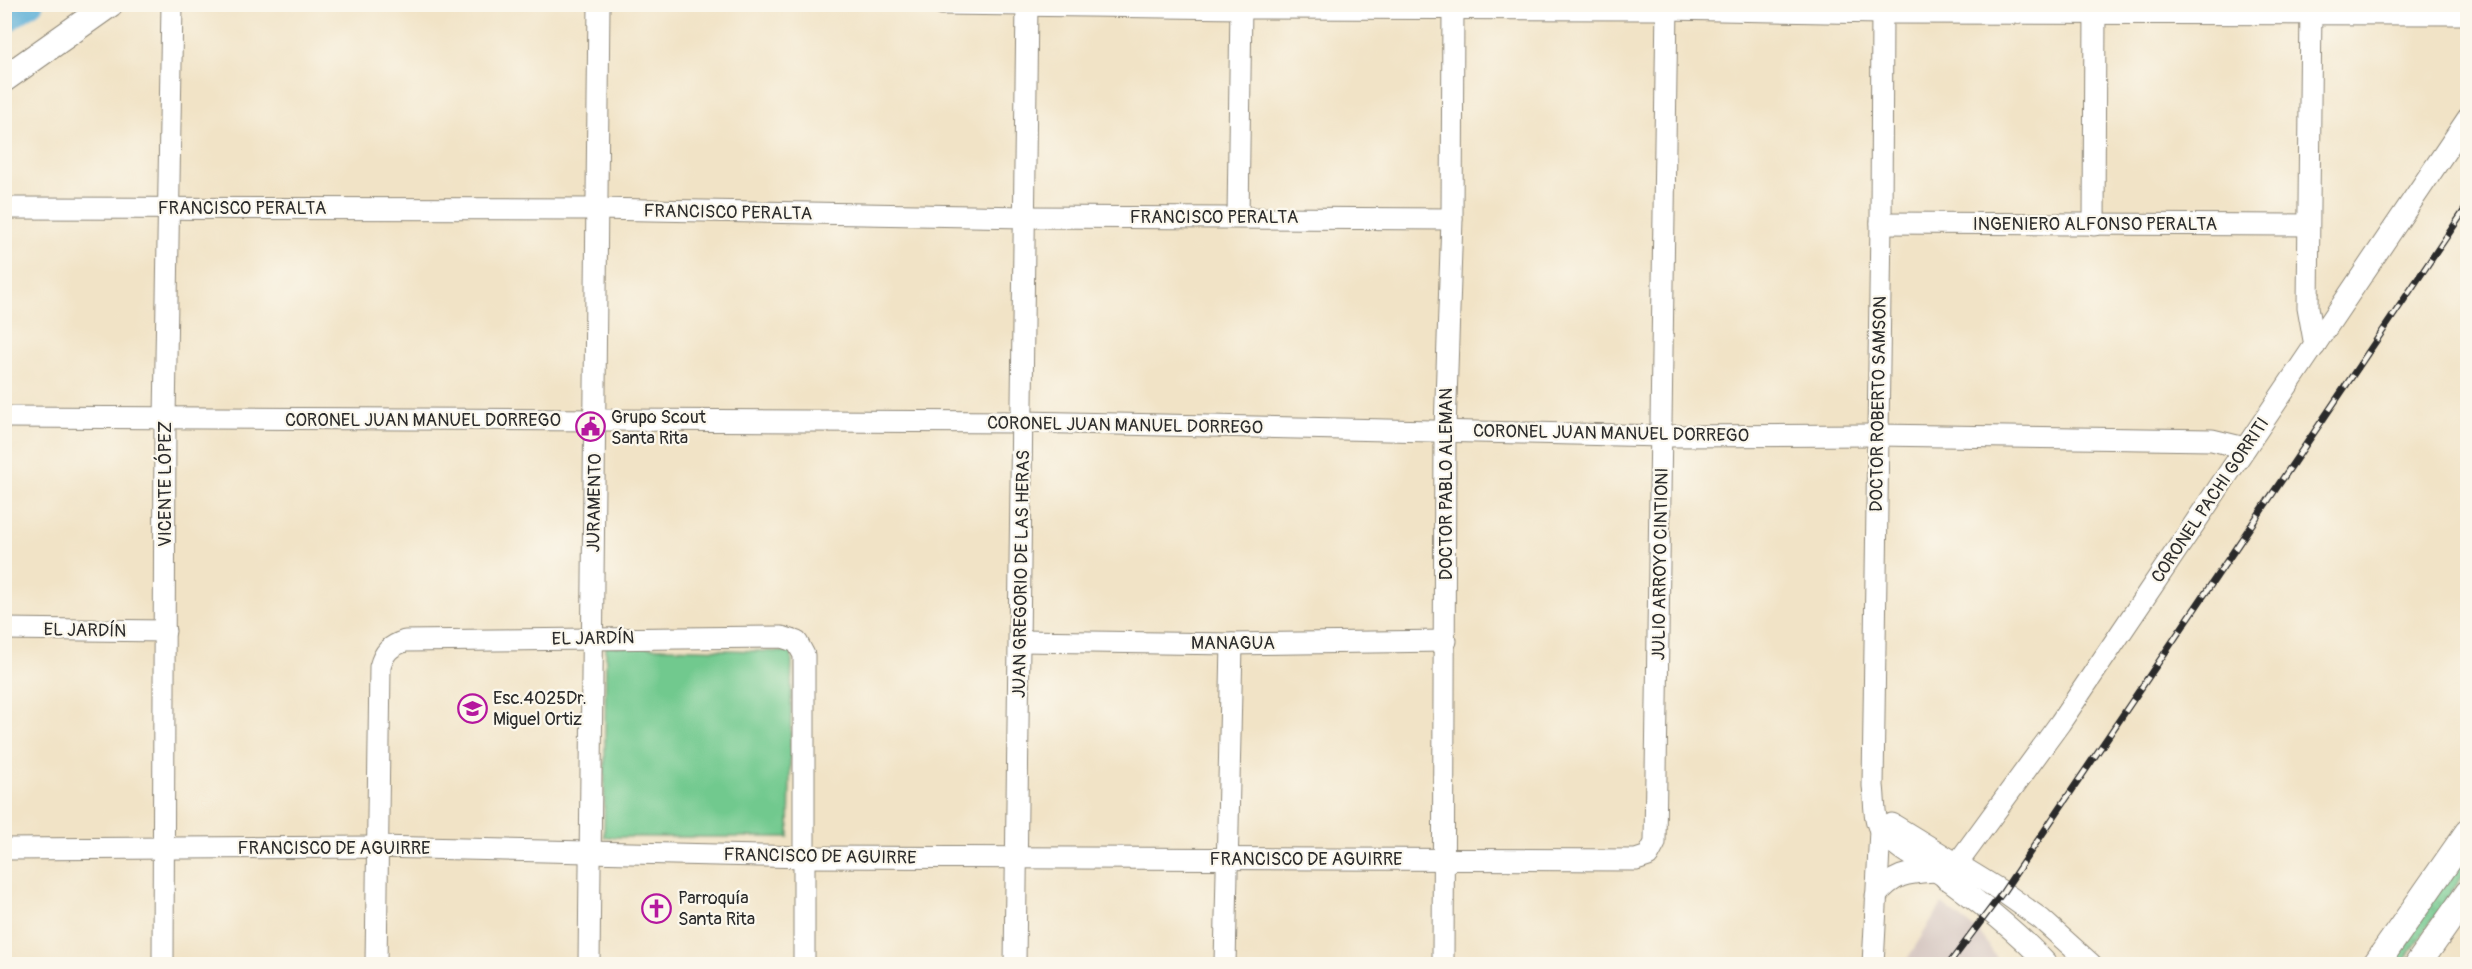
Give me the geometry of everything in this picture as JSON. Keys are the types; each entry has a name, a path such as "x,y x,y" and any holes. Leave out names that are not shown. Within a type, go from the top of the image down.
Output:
{"main road":[{"path":"4,79 111,4"},
{"path":"2376,964 2468,832"},
{"path":"2418,964 2468,893"}],"street":[{"name":"VICENTE LÓPEZ","path":"162,964 165,418 171,207 172,4"},
{"name":"JURAMENTO","path":"589,964 599,4"},
{"path":"942,4 2311,9 2468,14"},
{"name":"JUAN GREGORIO DE LAS HERAS","path":"1015,964 1027,6"},
{"path":"1238,217 1242,6"},
{"name":"DOCTOR PABLO ALEMAN","path":"1443,964 1445,430 1452,219 1453,7"},
{"name":"JULIO ARROYO CINTIONI","path":"1636,860 1648,856 1655,843 1667,7"},
{"name":"DOCTOR ROBERTO SAMSON","path":"1873,964 1880,830 1873,786 1882,9"},
{"path":"2094,225 2096,9"},
{"path":"2311,9 2308,307 2315,346"},
{"name":"CORONEL PACHI GORRITI","path":"1946,871 2060,723 2468,118"},
{"name":"FRANCISCO PERALTA","path":"4,207 596,209 1026,217 1452,219"},
{"name":"INGENIERO ALFONSO PERALTA","path":"1881,223 2308,225"},
{"name":"CORONEL JUAN MANUEL DORREGO","path":"4,417 1023,422 1662,436 1878,435 2212,440 2245,448"},
{"name":"EL JARDÍN","path":"4,629 165,631"},
{"name":"EL JARDÍN","path":"377,846 380,668 383,656 392,646 405,641 782,637 797,642 804,655 804,857"},
{"name":"MANAGUA","path":"1020,641 1232,644 1446,641"},
{"path":"1225,964 1232,644"},
{"path":"1875,803 1884,818 2013,931 2047,964"},
{"path":"1880,830 1946,871 2041,919 2091,964"},
{"path":"376,964 377,846"},
{"name":"FRANCISCO DE AGUIRRE","path":"4,849 164,850 377,846 804,857 1636,860"},
{"path":"804,857 804,964"},
{"path":"1876,896 1888,881 1907,873 1946,871"}],"shaded area":[{"path":"1942,904 1979,932 2001,964 1904,964"}],"green space":[{"path":"606,646 792,652 789,837 604,837"},
{"path":"2467,849 2467,870 2402,964 2388,964"}],"waterway":[{"path":"4,24 33,4"}],"railway":[{"path":"1949,964 2003,892 2468,205"}],"place":[{"name":"Grupo Scout Santa Rita","path":"590,427"},
{"name":"Esc.4025Dr. Miguel Ortiz","path":"472,708"},
{"name":"Parroquía Santa Rita","path":"657,908"}]}
